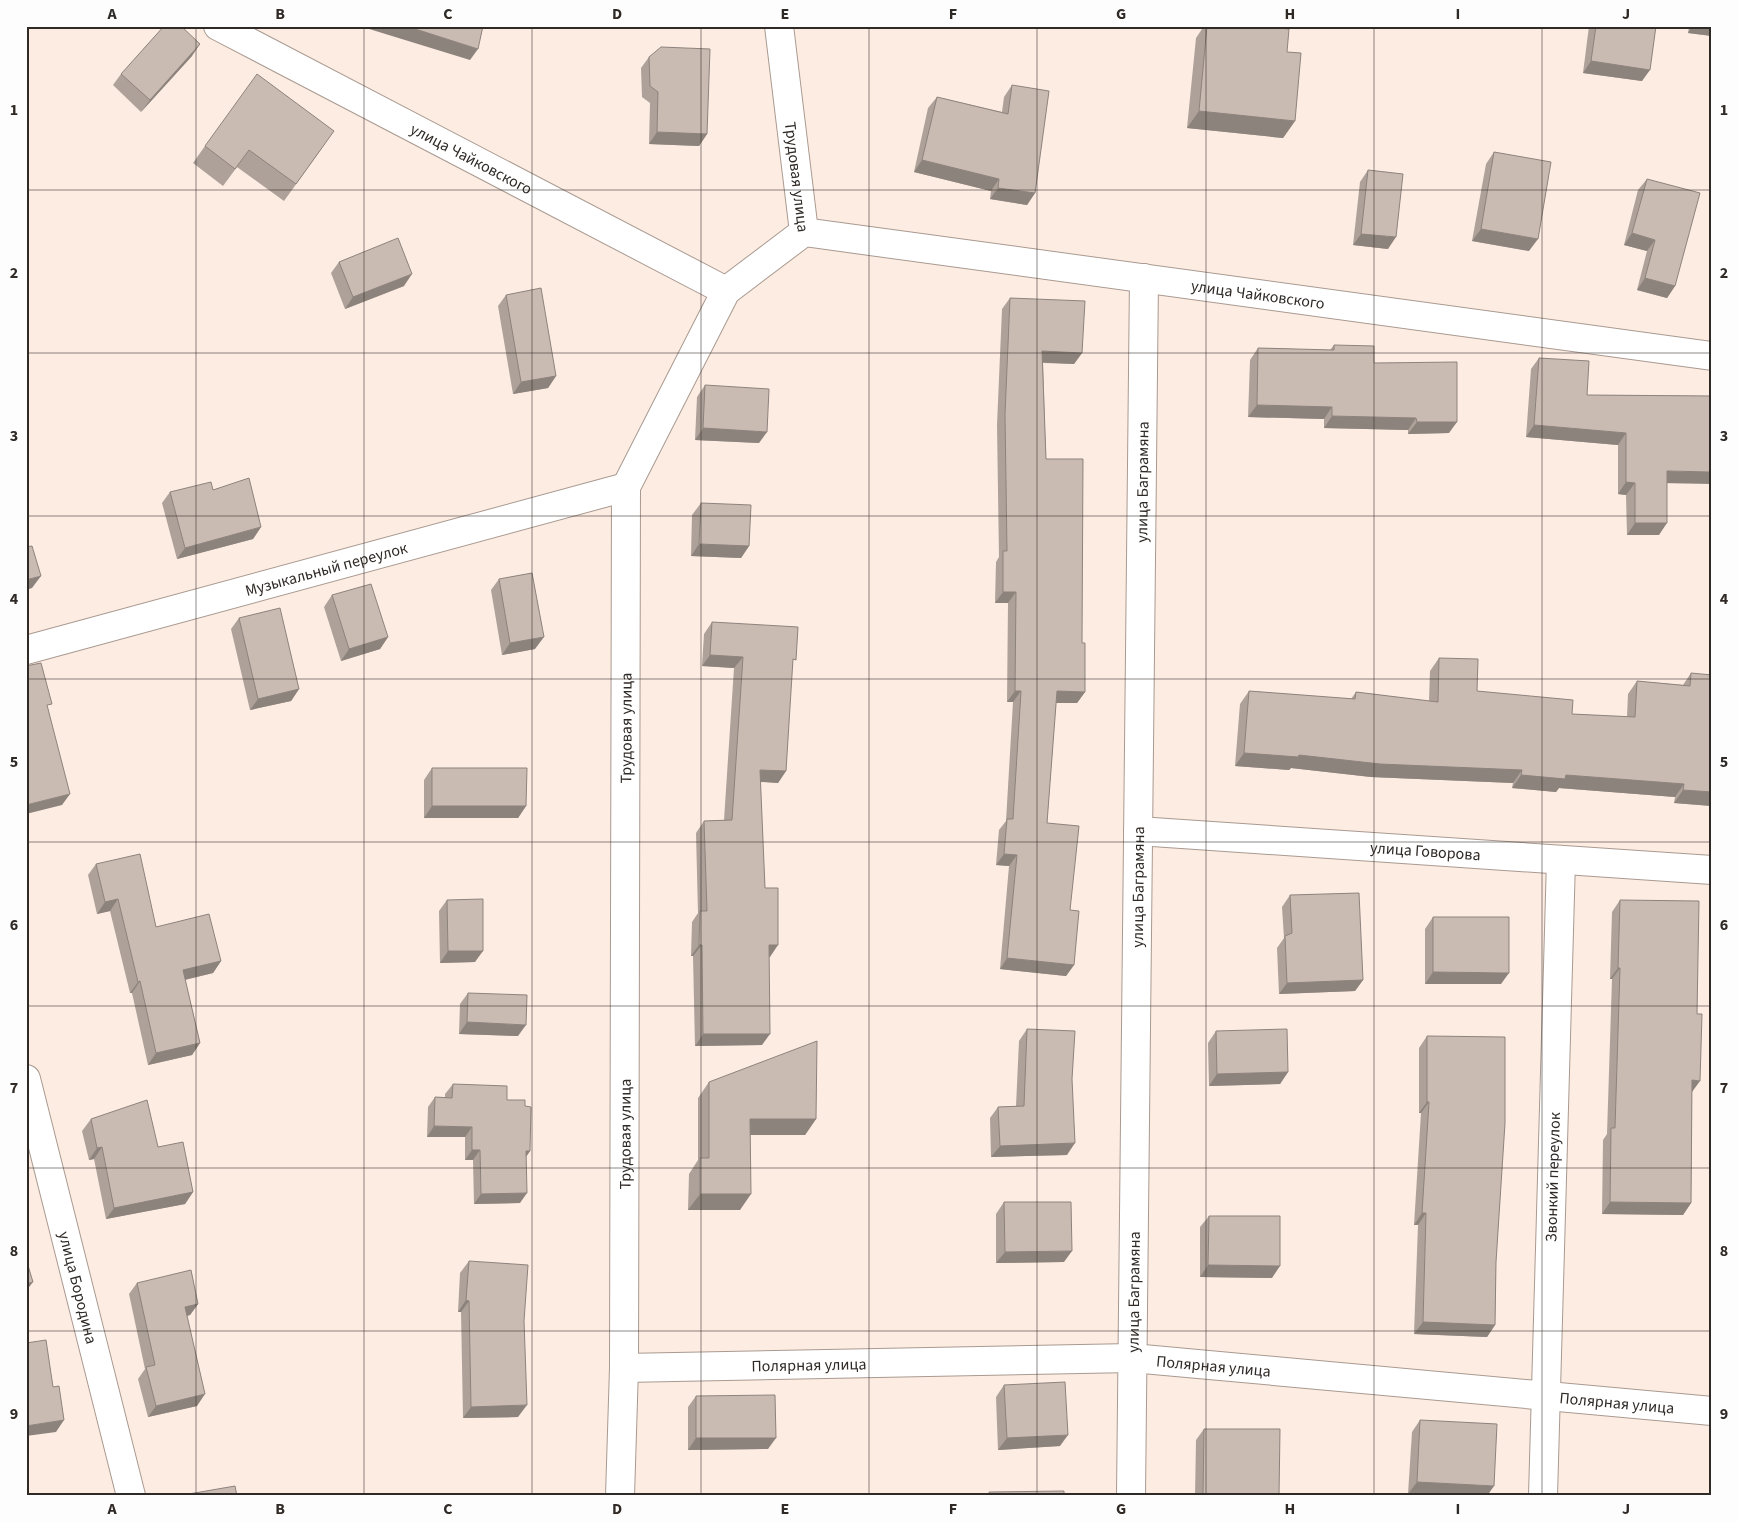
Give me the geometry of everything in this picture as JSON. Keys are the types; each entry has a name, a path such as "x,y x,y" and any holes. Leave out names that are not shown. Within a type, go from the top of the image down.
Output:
{"street":[{"name":"улица Чайковского","path":"218,26 726,291"},
{"name":"Трудовая улица","path":"620,1496 624,1368 626,486 726,291 804,232 779,26"},
{"name":"улица Чайковского","path":"804,232 1712,356"},
{"name":"улица Баграмяна","path":"1131,1496 1144,278"},
{"name":"Музыкальный переулок","path":"26,650 626,486"},
{"name":"улица Говорова","path":"1138,831 1712,870"},
{"name":"Звонкий переулок","path":"1543,1496 1561,860"},
{"name":"улица Бородина","path":"26,1079 131,1496"},
{"name":"Полярная улица","path":"624,1368 1132,1358 1712,1411"}],"building":[{"path":"164,26 181,26 200,44 150,100 121,74"},
{"path":"406,26 483,26 478,49"},
{"path":"1207,26 1258,26 1289,29 1287,52 1301,53 1295,121 1199,111"},
{"path":"1596,26 1656,26 1650,70 1591,61"},
{"path":"661,47 710,49 707,134 657,132 658,92 650,86 649,57"},
{"path":"257,74 334,131 296,184 249,150 235,169 205,146"},
{"path":"1012,85 1049,91 1035,193 998,188 999,179 922,160 937,97 1008,114"},
{"path":"1494,152 1551,162 1538,239 1481,229"},
{"path":"1368,170 1403,174 1396,237 1361,234"},
{"path":"1647,179 1700,193 1675,286 1645,278 1655,240 1632,233"},
{"path":"398,238 412,274 353,297 339,262"},
{"path":"541,288 556,376 521,382 506,295"},
{"path":"1010,298 1085,301 1082,353 1042,351 1046,459 1083,459 1082,643 1085,643 1085,692 1057,691 1047,823 1079,826 1070,910 1079,911 1074,965 1007,958 1017,855 1004,854 1007,819 1013,819 1021,691 1015,691 1016,592 1003,592 1003,551 1007,551 1005,414"},
{"path":"1334,345 1374,346 1374,363 1457,362 1457,422 1417,422 1416,418 1332,416 1332,407 1257,405 1258,348 1334,350"},
{"path":"1539,358 1589,361 1587,395 1712,396 1712,472 1667,471 1667,523 1635,523 1635,483 1626,482 1626,433 1534,425"},
{"path":"705,385 769,389 767,432 703,428"},
{"path":"249,478 261,527 185,548 170,492 211,482 213,490"},
{"path":"701,503 751,505 749,546 699,544"},
{"path":"32,546 41,576 26,580 26,547"},
{"path":"532,573 544,637 510,643 499,579"},
{"path":"371,584 388,637 349,649 332,595"},
{"path":"280,608 299,689 258,699 239,618"},
{"path":"712,622 798,627 796,660 793,659 786,771 760,770 765,888 778,888 778,945 769,945 770,1034 703,1034 702,945 699,945 700,911 707,911 704,821 732,820 743,657 710,655"},
{"path":"1439,658 1478,659 1477,691 1573,700 1572,714 1635,717 1637,681 1690,686 1691,673 1712,675 1712,792 1683,790 1684,784 1566,775 1565,779 1521,775 1522,770 1380,764 1299,755 1298,757 1244,753 1249,691 1355,699 1356,692 1438,702"},
{"path":"41,663 52,704 47,705 70,794 26,805 26,666"},
{"path":"432,768 527,768 526,806 432,806"},
{"path":"140,854 156,927 209,914 221,961 183,970 200,1043 156,1053 140,981 138,982 118,899 105,902 96,864"},
{"path":"1359,893 1363,980 1287,983 1285,936 1292,933 1290,895"},
{"path":"483,899 483,951 448,951 447,900"},
{"path":"1620,900 1699,901 1697,1014 1702,1014 1700,1081 1692,1080 1691,1203 1610,1202 1611,1128 1615,1128"},
{"path":"1433,917 1509,917 1509,973 1433,972"},
{"path":"468,993 527,995 526,1025 467,1022"},
{"path":"1027,1029 1075,1031 1072,1079 1075,1143 1000,1146 998,1107 1024,1106"},
{"path":"1287,1029 1288,1072 1217,1074 1216,1031"},
{"path":"1427,1036 1505,1037 1505,1123 1496,1262 1495,1325 1423,1322 1426,1213 1422,1213 1429,1102 1427,1102"},
{"path":"817,1041 816,1119 750,1119 751,1194 700,1194 700,1158 709,1158 709,1082"},
{"path":"453,1084 507,1086 507,1100 525,1100 525,1106 531,1107 530,1151 526,1151 527,1193 481,1194 480,1150 472,1150 472,1127 434,1126 435,1097 452,1098"},
{"path":"147,1100 158,1147 183,1142 193,1192 114,1208 102,1147 97,1148 91,1119"},
{"path":"1004,1202 1071,1202 1072,1251 1005,1252"},
{"path":"1209,1216 1280,1216 1280,1266 1208,1265"},
{"path":"26,1259 33,1282 26,1284"},
{"path":"469,1261 528,1265 524,1321 527,1405 471,1407 469,1301 466,1300"},
{"path":"191,1270 198,1304 185,1307 205,1394 156,1406 146,1367 155,1365 137,1283"},
{"path":"46,1340 53,1387 59,1386 64,1420 26,1426 26,1343"},
{"path":"1065,1382 1068,1435 1007,1438 1004,1385"},
{"path":"775,1395 776,1438 696,1438 696,1396"},
{"path":"1420,1420 1497,1424 1494,1486 1417,1482"},
{"path":"1204,1429 1280,1429 1279,1496 1203,1495"},
{"path":"235,1486 237,1496 183,1496 183,1495"},
{"path":"1064,1491 1064,1496 989,1496 989,1492"}]}
